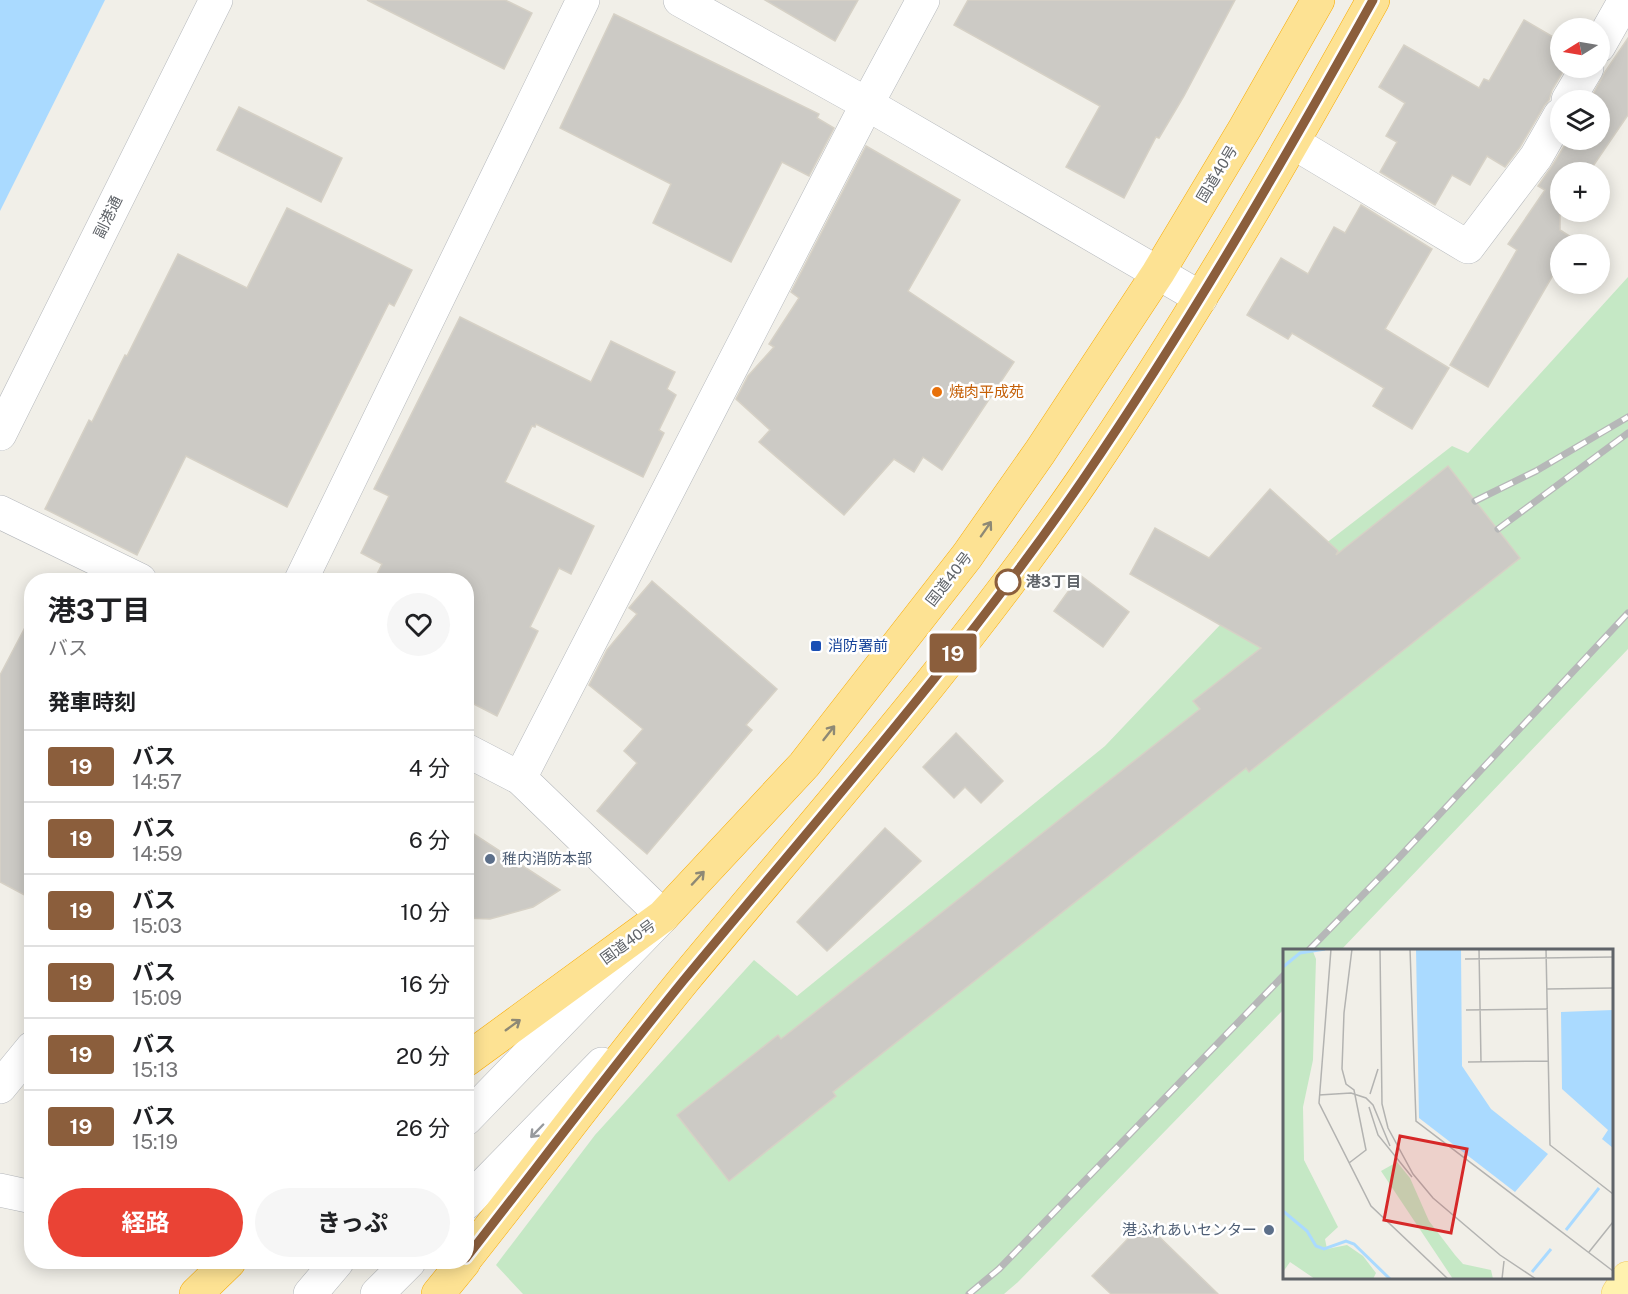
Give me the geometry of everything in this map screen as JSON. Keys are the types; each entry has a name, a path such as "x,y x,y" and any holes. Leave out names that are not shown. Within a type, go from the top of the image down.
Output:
{"highway":[{"name":"国道40号","path":"474,1054 663,916 804,765 968,556 1040,452 1158,273 1318,0"},
{"path":"474,1248 681,984 865,765 993,602 1081,482 1201,298 1294,143 1373,0"},
{"path":"196,1294 220,1269"},
{"path":"438,1294 458,1269"}],"main road":[{"path":"1618,1294 1628,1278"}],"street":[{"name":"副港通","path":"0,434 216,0"},
{"path":"304,573 583,0"},
{"path":"680,0 867,104 1201,298"},
{"path":"520,778 867,104 923,0"},
{"path":"1610,27 1625,0"},
{"path":"1294,143 1468,247 1536,157 1550,132"},
{"path":"0,512 126,573"},
{"path":"474,754 520,778 663,916 474,1111"},
{"path":"474,1195 681,984"},
{"path":"0,1087 24,1058"},
{"path":"0,1190 24,1195"},
{"path":"310,1294 331,1269"},
{"path":"377,1294 402,1269"}],"green space":[{"path":"1628,277 1628,649 1342,949 1283,949 1283,1010 1004,1294 523,1294 496,1265 595,1135 754,960 797,996 1105,746 1220,625 1452,446 1468,453"}],"water":[{"path":"0,0 105,0 0,211"}],"building":[{"path":"367,0 505,0 532,13 504,69"},
{"path":"765,0 858,0 835,41"},
{"path":"968,0 1235,0 1184,96 1159,138 1156,137 1124,198 1066,167 1100,106 954,25"},
{"path":"614,14 819,114 817,118 834,128 809,176 782,162 731,262 653,223 671,184 560,128"},
{"path":"1524,20 1550,35 1550,78 1559,78 1550,90 1549,100 1505,167 1487,156 1470,185 1452,175 1435,205 1380,172 1397,142 1386,136 1405,103 1379,87 1404,45 1479,88 1484,79 1489,81"},
{"path":"1628,38 1628,115 1610,141 1610,90 1595,90 1602,78 1610,78 1610,65"},
{"path":"239,107 342,158 321,202 217,150"},
{"path":"866,146 960,200 908,291 1014,362 942,470 923,457 914,472 894,459 844,515 759,442 770,430 736,399 748,376 774,347 769,344 799,298 791,292"},
{"path":"1562,150 1604,150 1596,162 1554,162"},
{"path":"1550,169 1550,222 1560,222 1560,230 1566,234 1550,234 1550,280 1488,387 1450,365 1517,250 1508,244 1545,190 1538,186"},
{"path":"1361,205 1432,249 1385,329 1449,368 1412,429 1373,406 1384,388 1292,333 1288,339 1247,315 1281,258 1308,274 1334,227 1345,233"},
{"path":"287,208 412,270 394,306 389,303 287,507 186,456 137,555 45,509 89,420 92,422 178,254 247,288"},
{"path":"460,317 591,382 611,341 675,372 667,389 676,395 659,430 664,433 643,477 536,424 535,427 532,426 505,482 594,526 571,574 559,568 530,627 538,631 497,716 474,704 474,573 378,573 382,564 361,553 389,496 374,489"},
{"path":"1448,466 1520,558 1249,772 1246,768 833,1092 836,1096 729,1181 677,1115 778,1035 781,1039 1200,709 1193,701 1261,648 1130,574 1155,528 1209,558 1270,489 1338,551 1336,555"},
{"path":"1080,575 1129,612 1103,647 1054,611"},
{"path":"652,581 777,689 746,725 752,730 647,854 597,811 637,763 624,751 643,729 589,685 607,650 637,614 629,608"},
{"path":"24,629 24,895 0,882 0,675"},
{"path":"956,733 1003,781 981,803 965,787 954,798 923,767"},
{"path":"885,828 921,861 827,951 797,922"},
{"name":"稚内消防本部","path":"474,834 560,890 533,907 490,919 474,918"},
{"path":"1144,1222 1218,1294 1111,1294 1092,1276"}],"railway":[{"path":"1475,501 1536,471 1628,417"},
{"path":"1498,529 1628,433"},
{"path":"1310,949 1393,864 1628,613"},
{"path":"969,1294 999,1269 1283,976"}],"bus line":[{"name":"19","path":"474,1248 681,984 865,765 993,602 1081,482 1201,298 1294,143 1373,0"}],"place":[{"name":"焼肉平成苑","path":"937,392"},
{"name":"港3丁目","path":"1008,582"},
{"name":"消防署前","path":"816,646"},
{"name":"稚内消防本部","path":"490,859"},
{"name":"港ふれあいセンター","path":"1269,1230"}]}
